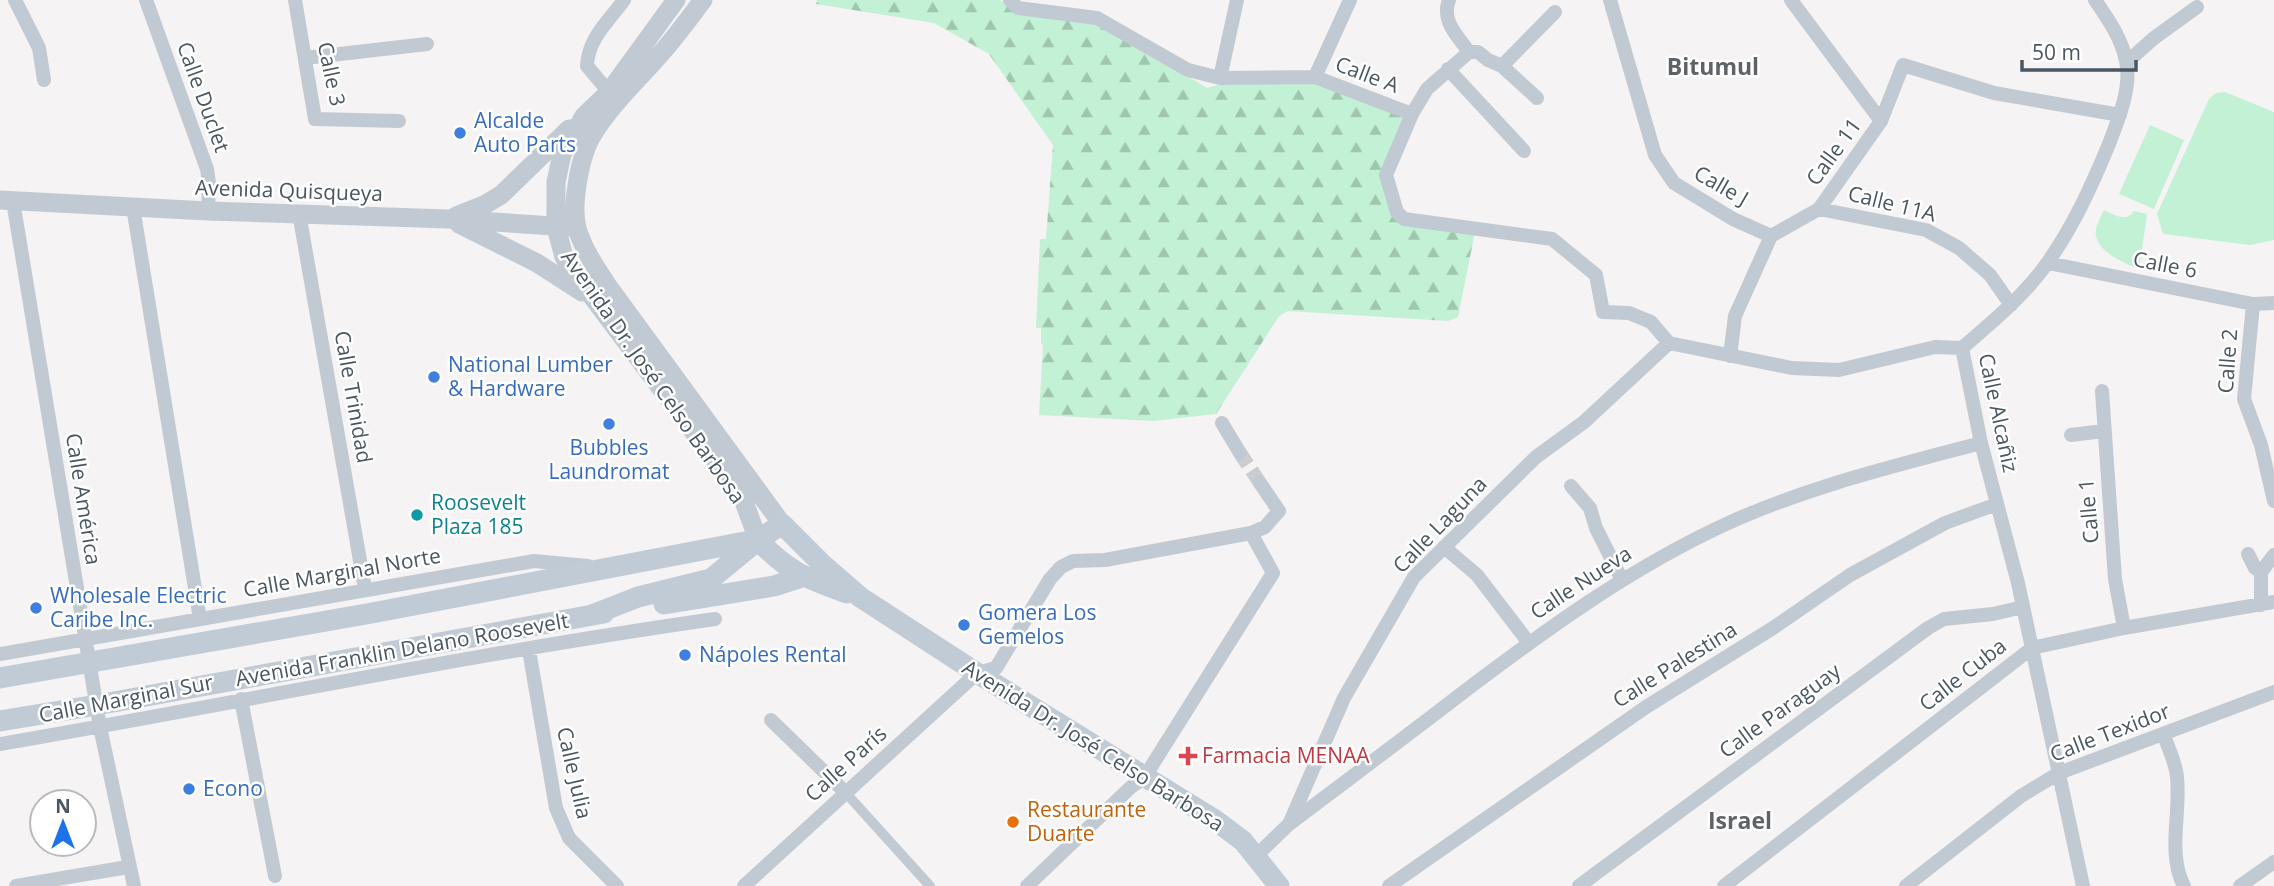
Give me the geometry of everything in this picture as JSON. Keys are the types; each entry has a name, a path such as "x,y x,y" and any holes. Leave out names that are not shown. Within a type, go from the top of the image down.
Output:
{"main road":[{"path":"594,626 638,597 711,579 782,524"},
{"name":"Avenida Dr. José Celso Barbosa","path":"782,524 822,565 859,597 1215,820 1243,841 1279,886"},
{"name":"Avenida Dr. José Celso Barbosa","path":"758,540 779,562 803,577 859,597"},
{"name":"Avenida Franklin Delano Roosevelt","path":"0,678 758,540"},
{"name":"Avenida Franklin Delano Roosevelt","path":"0,721 594,626 774,586 803,577"}],"street":[{"path":"15,0 39,48 44,80"},
{"name":"Calle Duclet","path":"146,0 207,169 208,211"},
{"name":"Calle 3","path":"295,0 315,119 399,121"},
{"path":"614,96 587,66 588,52 595,37 624,0"},
{"name":"Avenida Dr. José Celso Barbosa","path":"676,0 592,135 580,169 576,199 577,227 590,259 782,524"},
{"name":"Avenida Dr. José Celso Barbosa","path":"703,0 664,50 614,96 584,116 562,154 556,182 556,227 564,257 742,496 758,540"},
{"name":"Calle A","path":"1010,0 1018,8 1097,18 1188,70 1220,78 1315,77 1412,114 1386,175 1397,212 1404,219 1552,239 1595,275 1603,312 1629,313 1651,322 1670,344"},
{"path":"1220,78 1237,0"},
{"path":"1315,77 1350,0"},
{"path":"1449,0 1445,10 1448,21 1469,52"},
{"name":"Calle J","path":"1610,0 1655,155 1674,183 1733,219 1772,236"},
{"path":"1791,0 1881,121"},
{"name":"Calle Alcañiz","path":"2083,886 2023,607 1982,443 1962,348 2011,305 2048,263 2081,209 2120,115 2127,62 2113,25 2095,0"},
{"path":"2127,62 2196,6"},
{"path":"1502,65 1555,12"},
{"path":"305,58 427,44"},
{"path":"1412,114 1427,89 1469,52 1478,52 1502,65 1537,98"},
{"name":"Calle 11","path":"1772,236 1819,209 1881,121 1903,65 1994,93 2120,115"},
{"path":"1448,69 1524,150"},
{"path":"449,219 475,210 501,195 555,140 584,116"},
{"name":"Avenida Quisqueya","path":"6,200 577,227"},
{"name":"Calle América","path":"6,200 100,727 134,886"},
{"path":"133,206 200,620"},
{"name":"Calle 11A","path":"1819,209 1926,230 1959,248 1990,275 2011,305"},
{"name":"Calle Trinidad","path":"299,213 365,589"},
{"path":"449,219 528,258 595,301"},
{"path":"1730,356 1735,316 1772,236"},
{"name":"Calle 6","path":"2048,263 2253,304 2274,303"},
{"name":"Calle 2","path":"2253,304 2244,399 2261,445 2274,500"},
{"path":"1670,344 1792,368 1839,370 1935,346 1962,348"},
{"name":"Calle Laguna","path":"1288,825 1344,698 1414,577 1536,457 1584,422 1670,344"},
{"name":"Calle 1","path":"2102,391 2115,579 2124,628"},
{"path":"1222,423 1240,453"},
{"path":"2071,435 2103,431"},
{"name":"Calle Nueva","path":"1256,856 1288,825 1529,643 1622,580 1715,530 1773,505 1853,477 1982,443"},
{"path":"1027,886 1131,787 1144,778 1273,573 1251,533 1265,527 1279,511 1260,483"},
{"path":"1571,486 1590,508 1595,528 1622,580"},
{"name":"Calle Palestina","path":"1389,886 1646,707 1773,628 1850,575 1945,523 1997,505"},
{"name":"Calle París","path":"744,886 977,673 996,668 1050,579 1061,567 1073,561 1105,560 1251,533"},
{"path":"1444,547 1477,575 1529,643"},
{"path":"2248,554 2255,568 2261,572 2267,603"},
{"path":"2261,572 2274,555"},
{"name":"Calle Marginal Norte","path":"0,654 534,561 610,569"},
{"name":"Calle Cuba","path":"1724,886 2032,648 2124,628 2267,603"},
{"name":"Calle Paraguay","path":"1579,886 1928,628 1944,620 2023,607"},
{"name":"Calle Marginal Sur","path":"0,744 241,699 529,650 594,626 715,620"},
{"name":"Calle Julia","path":"529,650 556,808 569,838 617,886"},
{"name":"Calle Texidor","path":"1906,886 2021,796 2059,773 2274,692"},
{"path":"241,699 275,876"},
{"path":"771,720 845,792 930,886"},
{"path":"2164,735 2177,775 2176,859 2184,886"},
{"path":"2241,885 2274,862"},
{"path":"16,886 128,867"}],"green space":[{"path":"817,0 1000,0 1023,15 1093,20 1207,88 1228,82 1310,78 1405,116 1382,174 1395,220 1475,232 1458,317 1448,321 1288,311 1279,316 1216,414 1153,421 1039,415 1043,345 1041,328 1036,328 1040,239 1046,239 1053,145 989,54 934,23 816,4"},
{"path":"2225,92 2274,112 2274,240 2250,245 2163,234 2157,214 2209,99 2216,93"},
{"path":"2150,125 2184,140 2154,209 2119,194"},
{"path":"2104,210 2124,217 2134,211 2147,214 2139,270 2114,257 2099,243 2096,230"}],"tunnel":[{"path":"1240,453 1260,483"}],"place":[{"name":"Alcalde Auto Parts","path":"460,133"},
{"name":"National Lumber & Hardware","path":"434,377"},
{"name":"Bubbles Laundromat","path":"609,424"},
{"name":"Roosevelt Plaza 185","path":"417,515"},
{"name":"Wholesale Electric Caribe Inc.","path":"36,608"},
{"name":"Gomera Los Gemelos","path":"964,625"},
{"name":"Nápoles Rental","path":"685,655"},
{"name":"Farmacia MENAA","path":"1188,756"},
{"name":"Econo","path":"189,789"},
{"name":"Restaurante Duarte","path":"1013,822"}],"district":[{"name":"Bitumul","path":"1713,67"},
{"name":"Israel","path":"1740,821"}]}
